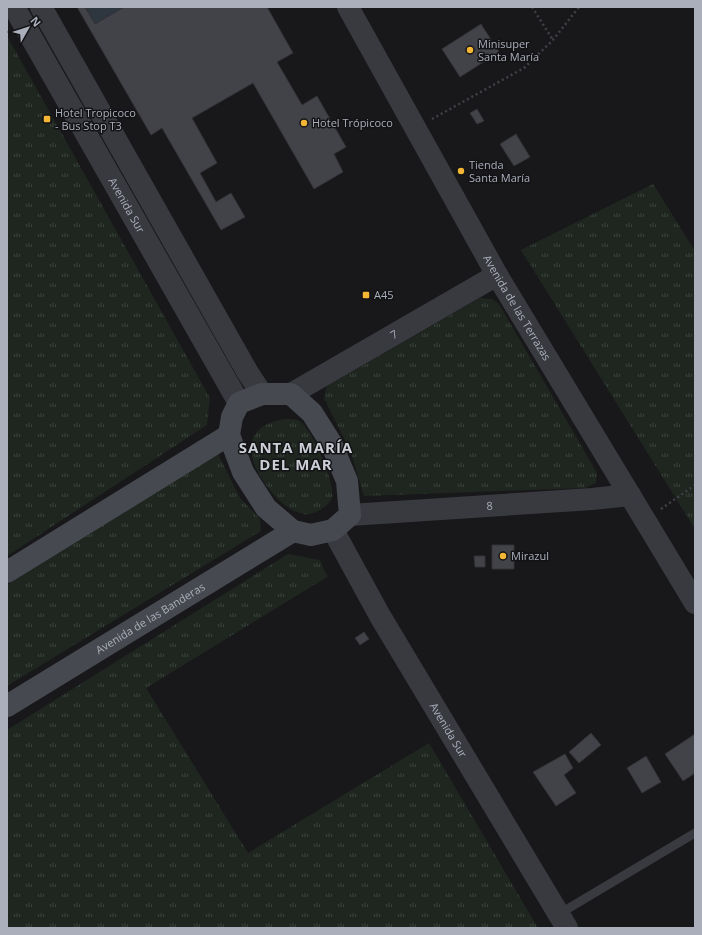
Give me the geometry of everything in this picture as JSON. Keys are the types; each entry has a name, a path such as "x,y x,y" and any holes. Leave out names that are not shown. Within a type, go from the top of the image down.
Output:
{"main road":[{"path":"262,394 291,394 312,413 331,443 347,481 350,515 333,530 311,535 293,531 266,508 243,472 229,435 232,417 239,403 262,394"},
{"path":"7,572 229,435"},
{"name":"Avenida de las Banderas","path":"7,706 293,531"}],"street":[{"name":"Avenida Sur","path":"14,7 239,403"},
{"path":"41,7 248,373 262,394"},
{"name":"Avenida de las Terrazas","path":"348,7 498,275 695,603"},
{"name":"7","path":"291,394 498,275"},
{"name":"8","path":"350,515 592,500 630,495"},
{"name":"Avenida Sur","path":"333,530 380,616 563,921"}],"lane":[{"path":"563,921 695,833"}],"path":[{"path":"532,7 553,40"},
{"path":"416,128 524,68 553,40 579,7"},
{"path":"645,520 695,485"}],"green space":[{"path":"7,36 210,398 207,425 7,556"},
{"path":"653,184 695,251 695,529 521,250"},
{"path":"480,298 492,299 499,304 597,473 596,483 585,488 364,496 350,450 324,398 327,386"},
{"path":"286,419 298,420 310,433 316,443 330,480 332,490 331,500 323,508 312,514 300,513 282,503 265,484 253,461 251,450 252,441 257,432 270,423"},
{"path":"218,454 240,498 260,519 261,531 7,686 7,585"},
{"path":"288,554 320,560 327,577 146,688 248,853 429,743 538,928 7,928 7,730"}],"shaded area":[{"path":"85,7 124,7 95,24"}],"building":[{"name":"Hotel Trópicoco","path":"77,7 85,7 95,24 124,7 267,7 293,53 277,62 302,105 317,96 346,147 334,154 343,172 314,189 253,83 192,118 217,163 200,173 216,202 231,193 245,217 221,230 162,128 151,135"},
{"name":"Minisuper Santa María","path":"481,24 499,52 460,77 442,49"},
{"path":"477,109 484,121 477,124 470,113"},
{"path":"516,134 530,157 514,166 500,144"},
{"path":"492,545 514,545 514,569 492,569"},
{"path":"474,556 485,556 485,567 475,567"},
{"path":"364,632 369,639 360,645 355,638"},
{"path":"591,733 601,745 579,763 569,752"},
{"path":"695,734 695,773 683,781 665,754"},
{"path":"565,754 573,768 564,775 576,793 556,806 533,772"},
{"path":"646,756 661,782 642,793 627,768"}],"place":[{"name":"Minisuper Santa María","path":"470,50"},
{"name":"Hotel Tropicoco - Bus Stop T3","path":"47,119"},
{"name":"Hotel Trópicoco","path":"304,123"},
{"name":"Tienda Santa María","path":"461,171"},
{"name":"A45","path":"366,295"},
{"name":"Mirazul","path":"503,556"}],"district":[{"name":"SANTA MARÍA DEL MAR","path":"296,456"}]}
